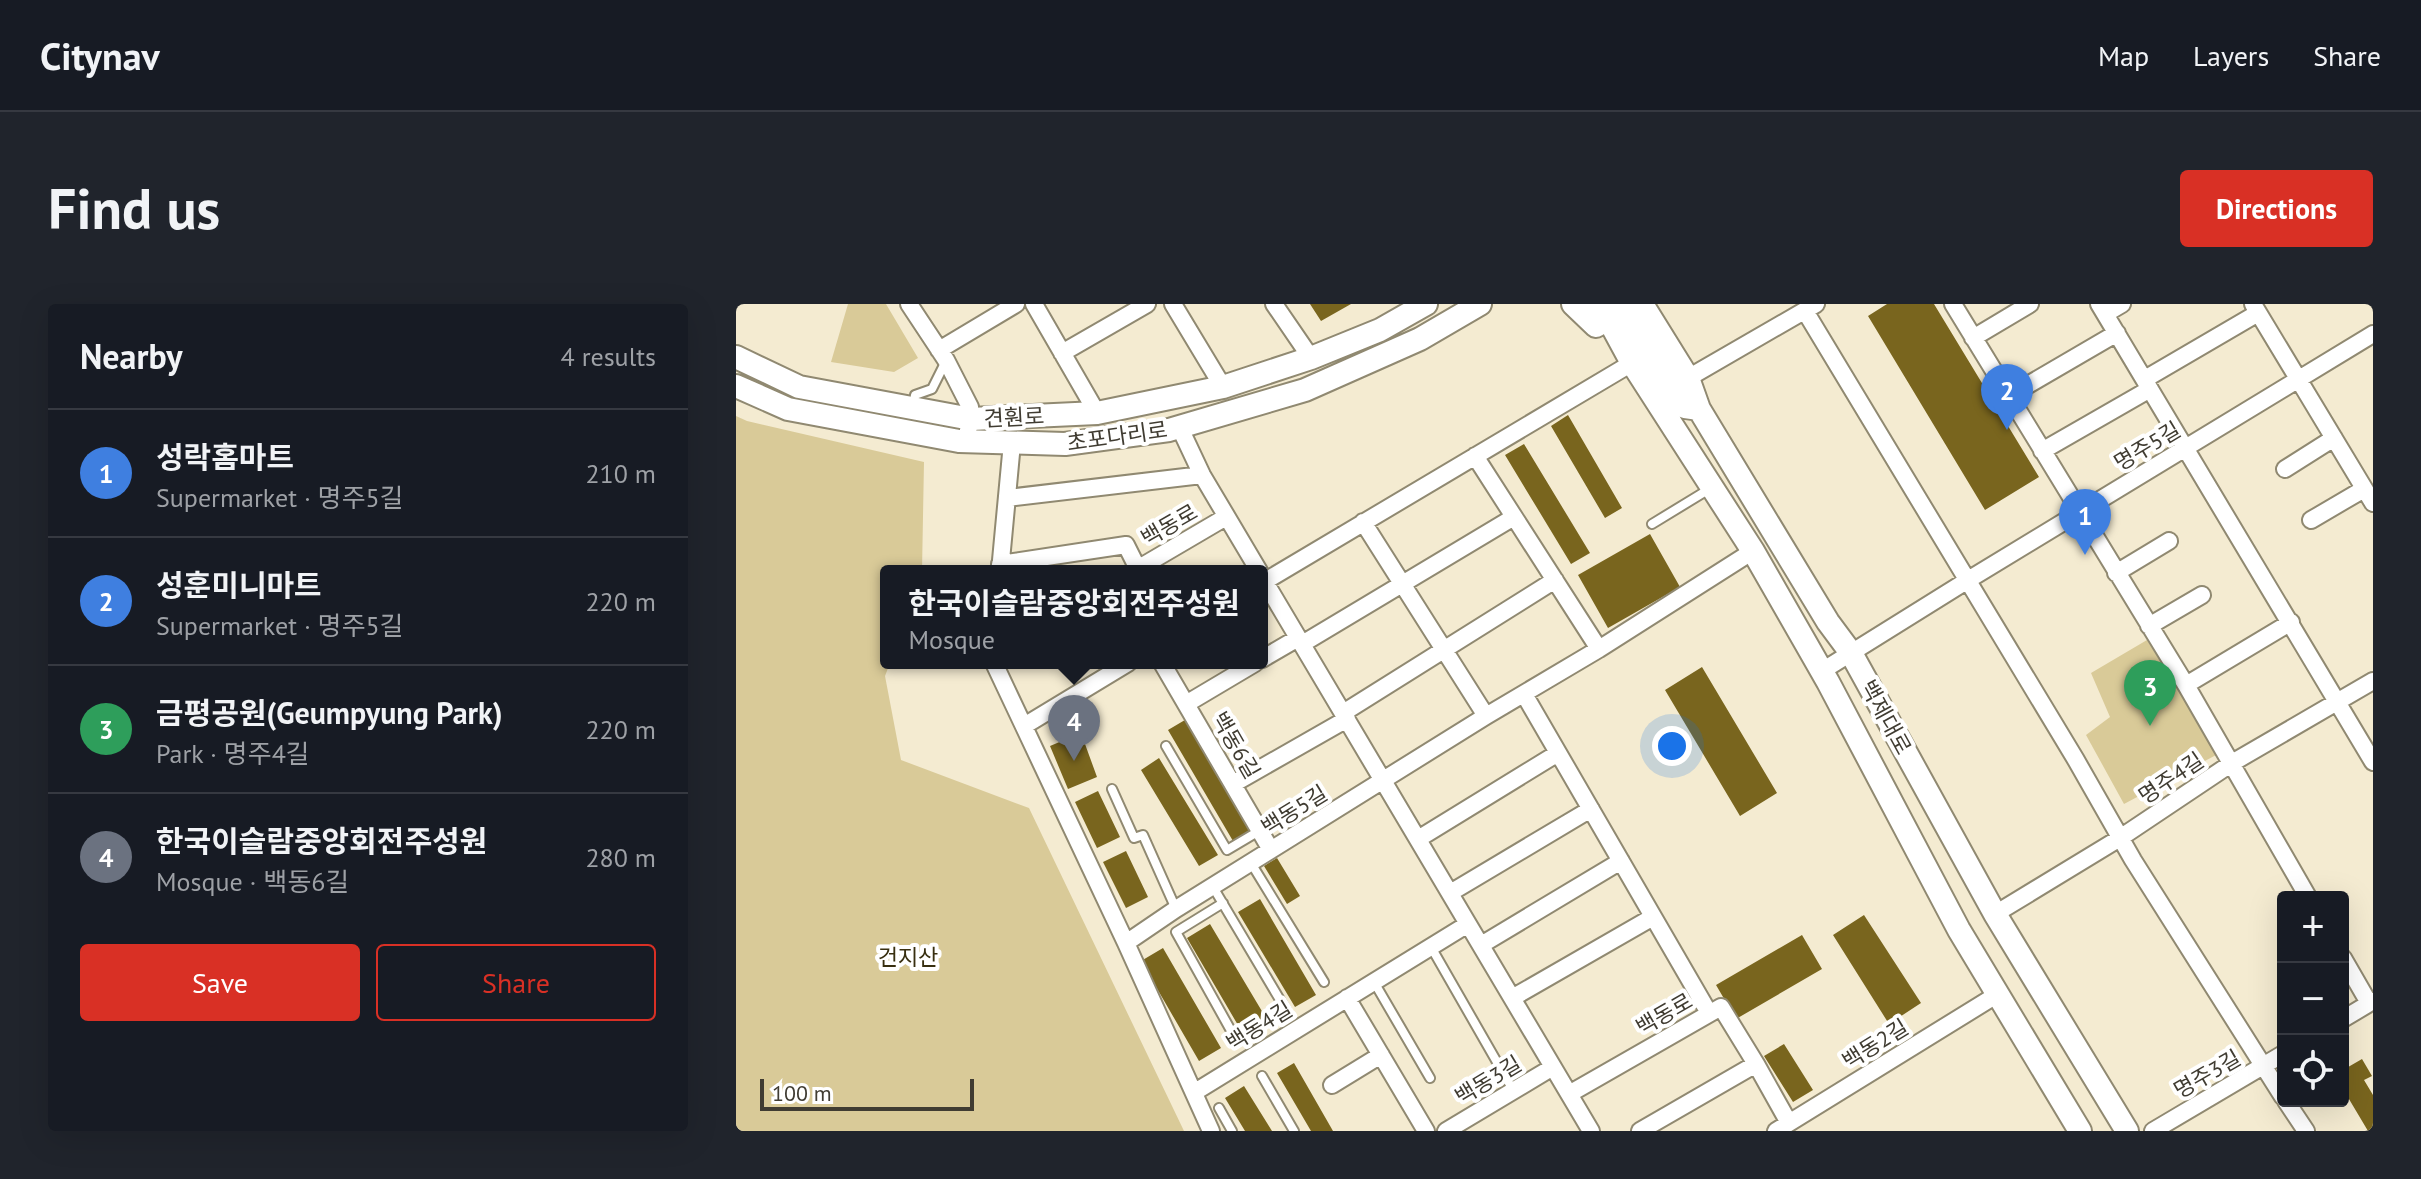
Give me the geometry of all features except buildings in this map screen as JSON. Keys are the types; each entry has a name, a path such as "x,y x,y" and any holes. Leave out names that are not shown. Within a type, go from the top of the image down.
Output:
{"street":[{"path":"909,304 943,355 970,407 971,419 965,442"},
{"path":"943,355 1016,304"},
{"path":"1034,304 1097,413"},
{"path":"1062,353 1147,304"},
{"path":"1173,304 1223,387"},
{"path":"1274,304 1311,358"},
{"name":"견훤로","path":"736,357 799,387 971,419 1097,413 1223,387 1311,358 1380,330 1426,304"},
{"name":"초포다리로","path":"736,386 788,409 965,442 1065,444 1169,430 1305,390 1420,339 1480,304"},
{"path":"1573,304 1596,326 1609,309 1685,407 1699,409"},
{"path":"1953,304 2186,685 2305,891"},
{"path":"1973,338 2030,304"},
{"path":"2122,304 2102,309 2373,762"},
{"path":"1688,378 1811,307 2120,838 2277,1088"},
{"path":"2042,451 2148,384 2256,308 2369,496 2311,520"},
{"name":"백제대로","path":"1609,309 1632,363 1753,551 1822,671 1959,930 2080,1131"},
{"name":"백제대로","path":"1652,310 1688,378 1699,409 1828,622 1851,653 1995,914 2127,1131"},
{"path":"2009,396 2117,333"},
{"name":"명주5길","path":"1822,671 2373,334"},
{"path":"1268,575 1632,363"},
{"name":"백동로","path":"1179,426 1202,475 1254,565"},
{"path":"2285,469 2334,438"},
{"path":"1000,565 1012,443"},
{"path":"1475,456 1599,649"},
{"name":"백동로","path":"1007,498 1202,475"},
{"name":"백동로","path":"1144,565 1226,517"},
{"path":"1268,656 1403,584 1514,517"},
{"path":"1363,522 1486,716"},
{"path":"2116,573 2169,541"},
{"path":"1016,565 1126,545 1134,565"},
{"name":"백동5길","path":"1126,943 1753,551"},
{"path":"1233,784 1345,716 1555,580"},
{"name":"백동로","path":"1268,588 1591,1131"},
{"path":"2149,626 2202,595"},
{"path":"2186,685 2291,622"},
{"path":"997,669 1211,1131"},
{"path":"1024,726 1118,669"},
{"name":"백동6길","path":"1166,669 1271,850"},
{"path":"1186,704 1245,669"},
{"name":"명주4길","path":"1995,914 2120,838 2232,763 2373,681"},
{"path":"1524,694 1709,1013"},
{"path":"1418,839 1558,753"},
{"path":"1450,893 1591,809"},
{"path":"1481,945 1621,861"},
{"path":"1512,998 1653,917"},
{"name":"백동4길","path":"1195,1092 1468,924"},
{"path":"2346,963 2371,1002 2349,1015"},
{"name":"백동2길","path":"1782,1127 1998,994"},
{"path":"1347,998 1426,1131"},
{"name":"백동로","path":"1569,1094 1721,1007 1756,1064 1782,1127"},
{"path":"1332,1085 1381,1055"},
{"name":"명주3길","path":"2153,1131 2277,1058"},
{"path":"1640,1131 1756,1064"},
{"name":"백동3길","path":"1446,1131 1553,1067"},
{"path":"2290,1107 2306,1131"}],"lane":[{"path":"913,408 915,395 932,389 943,355"},
{"path":"1652,524 1712,488"},
{"path":"1166,746 1227,850 1260,831"},
{"path":"1112,789 1134,838 1143,835 1176,909"},
{"path":"1251,863 1324,982"},
{"path":"1213,886 1286,1010"},
{"path":"1223,903 1176,932 1234,1036"},
{"path":"1431,947 1514,1091"},
{"path":"1374,981 1430,1078"},
{"path":"1262,1076 1294,1131"},
{"path":"1219,1108 1232,1131"}],"green space":[{"path":"848,304 886,304 918,358 894,372 831,362"},
{"name":"건지산","path":"736,416 924,462 922,565 880,565 880,669 888,669 885,676 901,760 1029,808 1184,1131 736,1131"},
{"path":"2147,640 2218,754 2124,804 2086,735 2110,717 2091,673"}],"place":[{"name":"성훈미니마트","path":"2007,430"},
{"name":"성락홈마트","path":"2085,555"},
{"name":"금평공원(Geumpyung Park)","path":"2150,726"},
{"name":"한국이슬람중앙회전주성원","path":"1074,761"}]}
